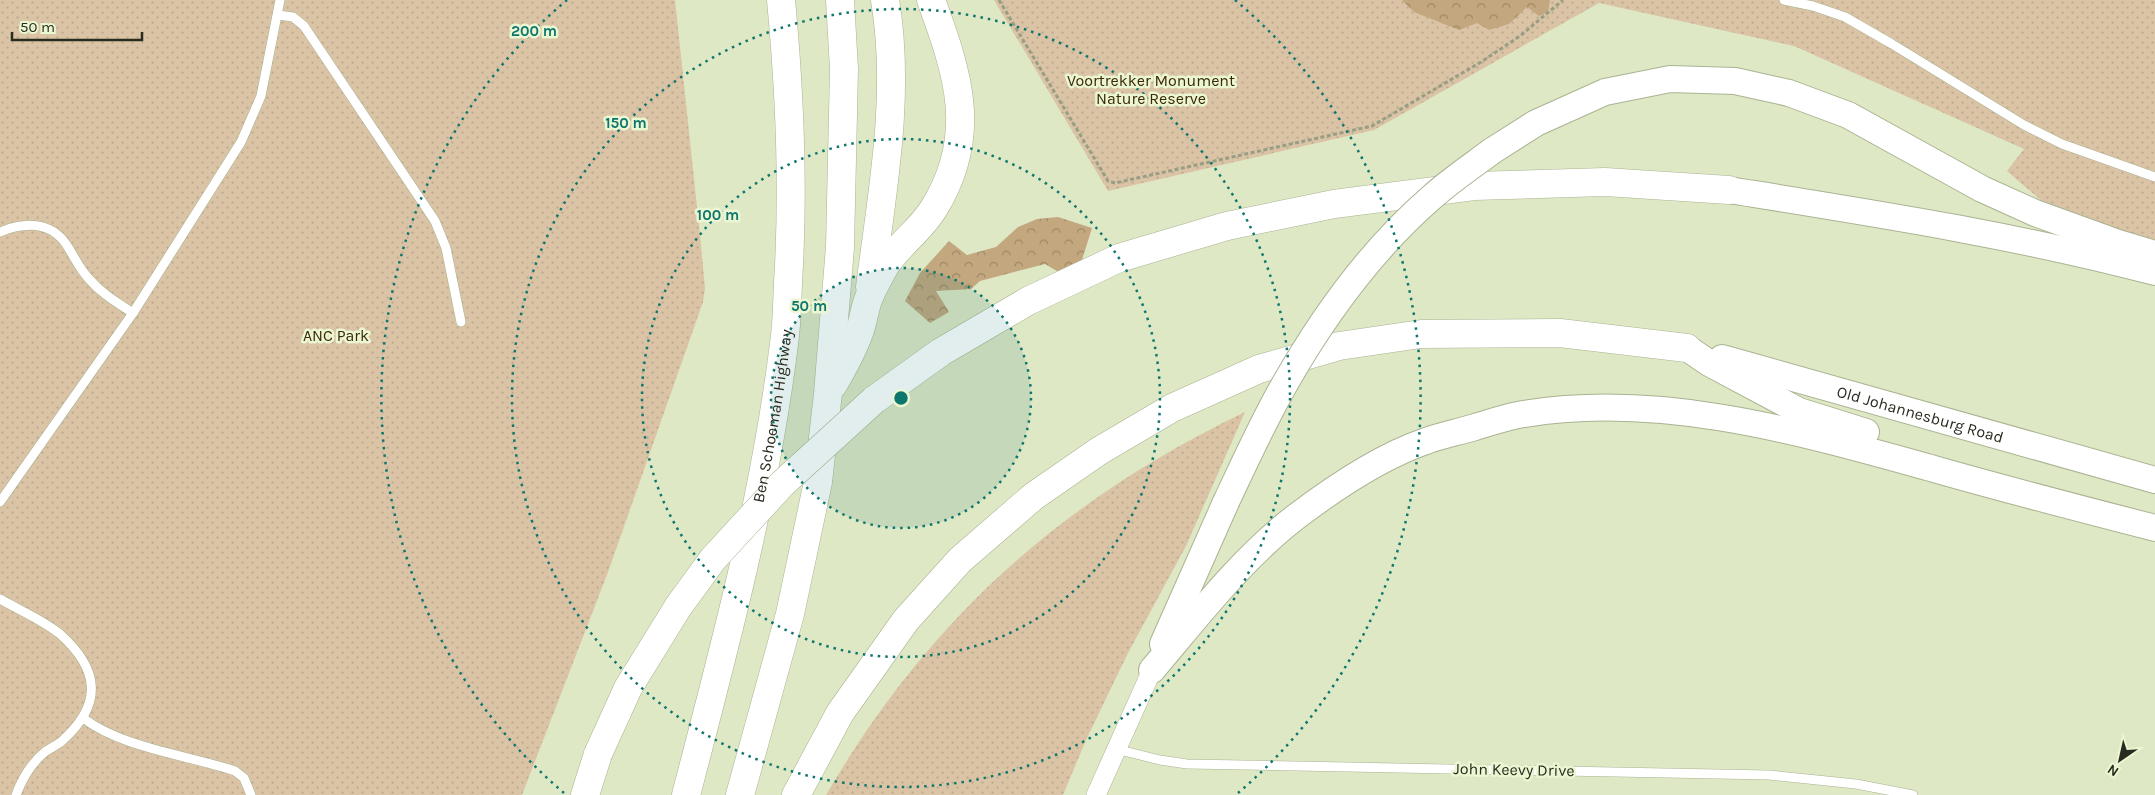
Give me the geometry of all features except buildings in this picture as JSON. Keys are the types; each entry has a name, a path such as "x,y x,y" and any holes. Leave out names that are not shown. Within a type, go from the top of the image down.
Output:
{"main road":[{"name":"Ben Schoeman Highway","path":"686,795 737,601 764,475 784,343 790,256 792,154 788,76 781,0"},
{"path":"740,795 790,614 818,482 828,393 840,247 844,69 840,0"},
{"path":"828,393 846,365 859,332 868,300 891,102 889,24 884,0"},
{"path":"868,300 886,266 935,207 947,182 958,148 961,121 953,67 931,0"},
{"path":"1152,670 1226,502 1282,388 1318,330 1350,284 1395,234 1432,197 1492,150 1536,123 1605,92 1670,80 1735,81 1789,93 1848,115 1982,189 2034,213 2155,254"},
{"path":"585,795 598,754 628,688 678,608 713,559 782,484 874,400 941,352 1028,301 1119,258 1226,226 1334,204 1474,186 1605,182 1729,190 1932,223 2110,260 2155,272"},
{"path":"796,795 840,713 906,620 960,560 1034,496 1100,451 1172,408 1259,369 1339,346 1420,334 1560,333 1687,348 1709,363 1799,411 1893,441 2080,492 2155,516"},
{"name":"Old Johannesburg Road","path":"1687,348 2155,480"},
{"path":"1152,670 1239,568 1297,516 1342,485 1392,455 1426,441 1517,415 1586,409 1646,409 1718,418 1835,442 2155,528"}],"street":[{"path":"1096,795 1152,670"}],"lane":[{"path":"0,502 133,313 241,142 261,96 280,0"},
{"path":"1784,0 1813,6 1845,17 2024,125 2062,144 2155,177"},
{"path":"278,15 293,17 300,21 435,221 446,248 461,322"},
{"path":"0,232 21,225 35,225 58,234 89,280 103,293 133,313"},
{"path":"0,599 58,633 79,654 90,679 92,692 90,705 83,718 61,742 35,762 21,782 16,795"},
{"path":"83,718 91,724 130,741 235,771 244,778 251,795"},
{"name":"John Keevy Drive","path":"1116,749 1160,760 1187,764 1769,775 1856,784 1913,795"}],"path":[{"path":"999,0 1108,181 1115,183 1372,126 1481,62 1520,36 1563,0"}],"green space":[{"name":"ANC Park","path":"0,0 675,0 705,288 703,302 608,572 522,795 0,795"},
{"name":"Voortrekker Monument Nature Reserve","path":"994,0 2155,0 2155,242 2057,210 2043,202 2007,171 2024,149 1794,46 1599,3 1374,130 1108,191"},
{"path":"1402,0 1550,0 1548,12 1539,16 1527,7 1509,24 1489,30 1477,23 1459,30 1414,12"},
{"path":"1058,217 1092,228 1081,263 1067,277 1045,264 980,281 971,289 936,291 949,312 930,323 905,301 920,273 949,241 967,255 996,247 1018,227 1037,219"},
{"path":"1245,412 1186,546 1128,653 1086,740 1063,795 826,795 866,732 909,673 956,620 1006,570 1059,525 1117,484 1179,447"}]}
